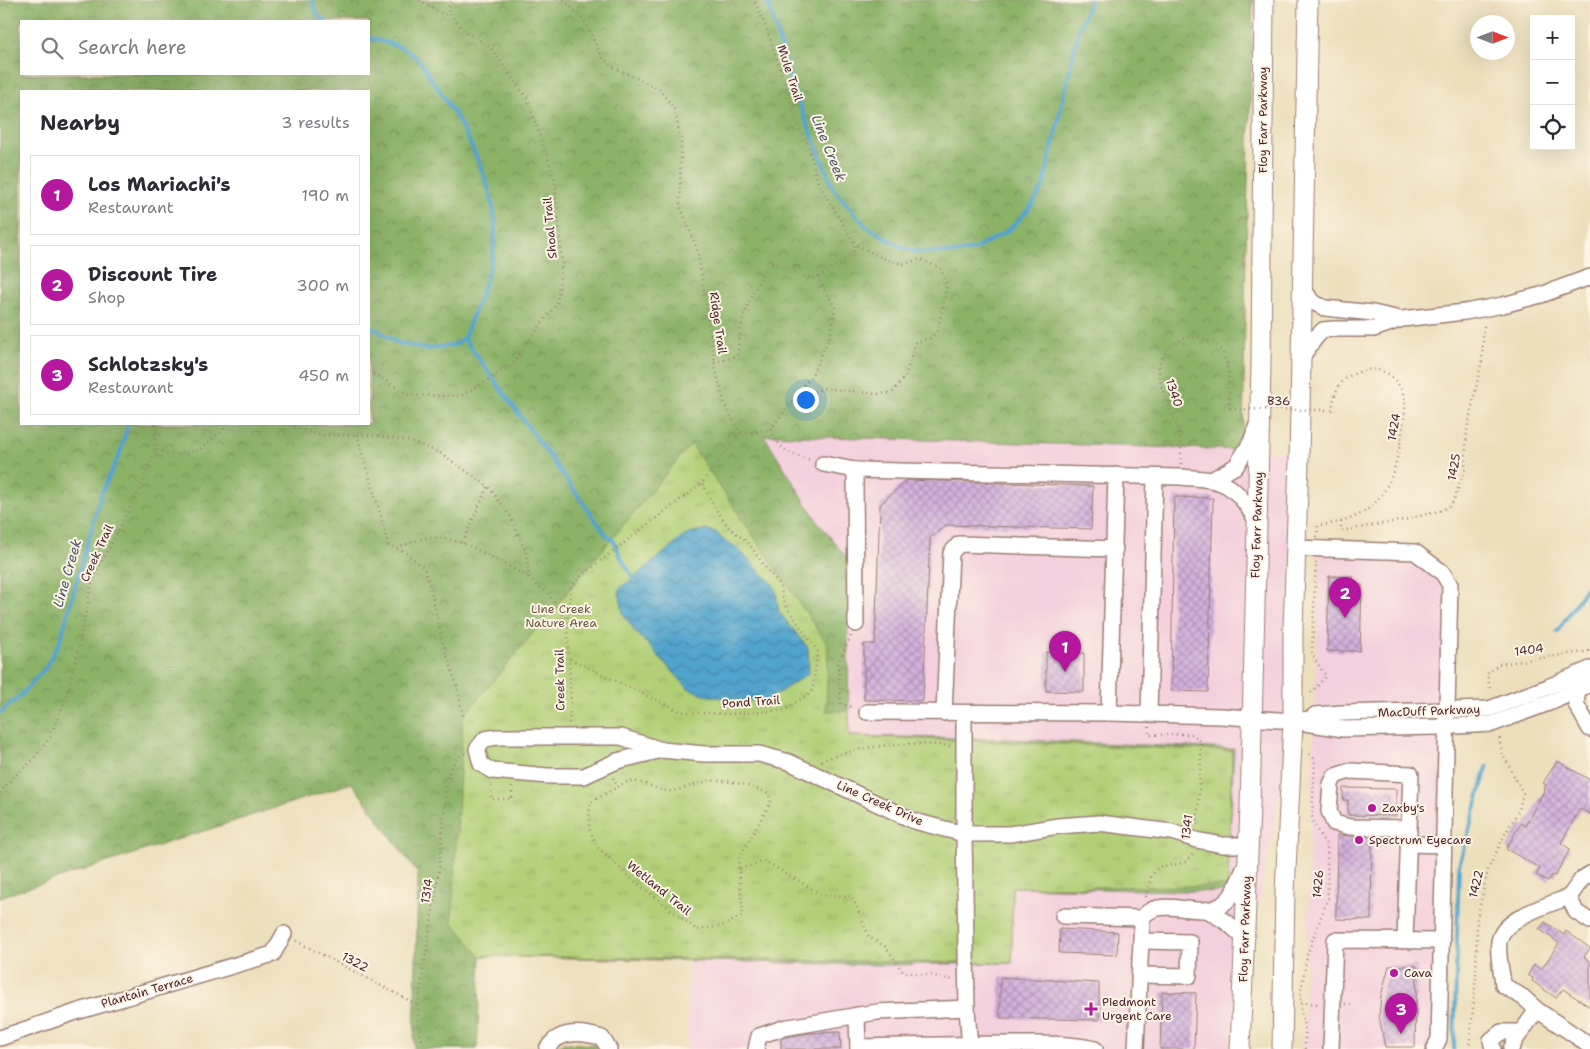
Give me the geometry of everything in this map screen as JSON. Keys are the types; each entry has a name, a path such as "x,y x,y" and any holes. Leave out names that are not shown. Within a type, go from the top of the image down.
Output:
{"main road":[{"name":"Floy Farr Parkway","path":"1240,1049 1243,937 1248,854 1260,417 1264,0"},
{"path":"1282,1049 1293,721 1308,0"},
{"path":"1274,1049 1276,1017 1283,982"}],"street":[{"path":"1301,358 1322,330 1374,329 1402,319 1482,309 1541,295 1590,277"},
{"path":"1302,286 1312,302 1325,308 1373,313 1402,319"},
{"path":"1213,479 1236,466 1251,442 1260,417"},
{"path":"823,464 855,470 1116,475 1213,479 1232,488 1244,500 1256,520"},
{"path":"855,470 856,624"},
{"path":"1109,713 1116,475"},
{"path":"1149,714 1155,477"},
{"path":"944,712 951,553 959,544 1115,548"},
{"path":"1296,548 1415,552 1442,572 1450,584 1439,1039 1434,1049"},
{"name":"MacDuff Parkway","path":"867,712 1149,714 1293,721 1343,729 1492,724 1554,701 1582,686 1590,669"},
{"path":"1582,686 1576,704 1590,729"},
{"name":"MacDuff Parkway","path":"1293,721 1310,718 1315,715 1342,713 1489,709 1582,686"},
{"path":"964,712 966,984 970,1046"},
{"name":"Line Creek Drive","path":"662,750 617,761 584,776 548,776 492,771 481,764 478,749 485,739 497,737 621,737 662,750 704,754 760,754 788,762 914,821 964,834 1010,834 1058,826 1099,823 1172,832 1196,840 1223,845 1243,845 1248,854"},
{"path":"1405,940 1411,774 1350,771 1335,776 1331,784 1329,811 1334,823 1350,827 1409,828"},
{"path":"1408,844 1444,845"},
{"path":"1136,1049 1142,918 1148,912 1158,907 1207,910 1218,906 1230,897 1248,854"},
{"path":"1590,874 1582,879 1568,897 1514,920 1503,931 1499,942 1503,985 1524,998 1537,1010 1572,1033 1590,1048"},
{"path":"1568,897 1576,912 1590,922"},
{"path":"1207,910 1229,924 1243,937"},
{"path":"1063,916 1142,918"},
{"name":"Plantain Terrace","path":"5,1041 76,1012 273,954 284,934"},
{"path":"1330,1049 1335,940 1442,941"},
{"path":"1139,976 1189,976 1190,942 1141,941"},
{"path":"756,1049 759,1036 783,1028 857,1014 967,1008"},
{"path":"1510,1049 1537,1010"},
{"path":"857,1014 858,1048 1084,1046 1095,1049"},
{"path":"1493,1049 1491,1040 1501,1032 1521,1032"},
{"path":"547,1049 558,1038 570,1033 589,1034 602,1038 609,1049"}],"path":[{"path":"420,0 444,15 448,12 451,0"},
{"name":"Ridge Trail","path":"564,0 584,20 602,57 613,67 659,89 675,110 681,143 680,205 698,252 714,362 725,405 740,433"},
{"name":"Mule Trail","path":"754,0 766,27 800,130 806,138 818,183 855,244"},
{"name":"Shoal Trail","path":"370,372 409,395 461,396 512,365 533,334 557,304 562,262 555,180 527,98 489,46 464,31 448,12"},
{"path":"714,362 738,355 738,345 752,292 770,263 780,265 803,276 817,278 853,254 855,244 882,258 903,264 920,259 940,268 947,285 938,330 930,338 915,344 906,375 892,393 876,394 825,388 795,398"},
{"path":"567,622 571,587 582,575 702,483 740,433 770,430 812,375 831,333 835,307 817,278"},
{"name":"1425","path":"1341,522 1341,531 1379,525 1438,511 1449,507 1454,500 1465,469 1467,430 1482,360 1485,326 1482,309"},
{"name":"1340","path":"1180,477 1181,450 1177,427 1160,385 1158,365 1166,350 1172,344 1190,336 1206,338 1216,344 1227,361 1230,409"},
{"name":"1424","path":"1317,548 1318,525 1335,524 1355,516 1376,503 1387,489 1401,439 1406,406 1402,391 1394,378 1383,371 1360,371 1348,376 1341,383 1335,394 1332,410 1328,410"},
{"name":"B36","path":"1230,409 1328,410"},
{"path":"156,425 154,450 172,454 199,450 229,425"},
{"path":"292,425 320,435 357,434 410,441 440,453 488,486 510,516 527,555 529,577"},
{"path":"770,430 779,445 788,452 823,464"},
{"path":"357,434 382,517 388,545 405,552 424,568 464,717"},
{"name":"Creek Trail","path":"0,792 13,777 31,762 50,737 66,699 79,647 92,580 140,489 154,450"},
{"name":"Pond Trail","path":"570,659 681,712 730,714 784,710 812,692 818,652 786,606 778,582 750,545 728,526 716,511 702,483"},
{"path":"464,544 471,521 488,486"},
{"name":"Creek Trail","path":"396,548 427,538 454,540 529,577 548,593 567,622 572,702 564,736"},
{"path":"1311,693 1326,676 1315,660 1312,651 1317,548"},
{"path":"856,624 838,663 840,704 867,712"},
{"name":"1404","path":"1490,688 1487,674 1499,664 1590,651"},
{"name":"1341","path":"1142,918 1150,877 1158,867 1183,863 1191,857 1196,840 1201,757 1200,740 1192,734 1149,735 1149,714"},
{"name":"1422","path":"1469,1049 1476,978 1477,919 1488,870 1519,810 1523,793 1502,753 1499,737"},
{"path":"840,754 902,744 964,748"},
{"name":"1314","path":"426,1049 418,1023 418,1005 439,870 447,780 451,766 462,754 478,749"},
{"name":"1426","path":"1305,1049 1301,992 1307,954 1328,898 1327,846 1315,827 1312,816 1315,759 1309,754"},
{"path":"607,765 617,786"},
{"name":"Wetland Trail","path":"626,781 639,782 669,791 707,782 740,782 768,793 771,802 738,860 743,914 725,925 697,930 632,879 598,848 589,828 590,803 617,786 626,781"},
{"path":"491,786 491,799 512,799 512,786"},
{"path":"739,869 765,861 822,895 852,896 869,937 886,948 903,972 929,975 966,984"},
{"name":"1322","path":"284,934 418,1005"}],"shaded area":[{"path":"756,427 1289,452 1293,721 1229,1049 688,1049 688,962 1012,963 1011,887 1227,891 1234,749 1008,739 849,736"},
{"path":"1320,540 1415,552 1450,585 1432,1049 1303,1049"}],"green space":[{"name":"Line Creek Nature Area","path":"0,0 1253,0 1243,450 764,435 818,522 847,558 849,736 1008,739 1234,749 1227,892 1012,887 1012,963 880,965 481,956 477,1049 414,1049 418,874 352,783 0,897"},
{"name":"Line Creek Nature Area","path":"691,444 828,645 826,711 849,711 849,736 1232,751 1228,886 1012,887 1012,963 480,956 452,921 463,717"},
{"path":"562,1043 595,1045 599,1049 556,1049"}],"water":[{"path":"707,530 716,532 723,540 736,547 772,583 776,592 779,612 808,648 809,673 766,701 735,700 704,695 688,688 635,631 623,614 619,589 685,535"}],"building":[{"path":"906,480 1093,486 1091,529 946,525 930,538 923,701 864,700 864,644 875,644 880,505"},
{"path":"1174,497 1213,498 1208,692 1171,691"},
{"path":"1329,576 1353,577 1353,585 1362,585 1360,651 1327,651"},
{"path":"1046,652 1084,653 1084,692 1046,691"},
{"path":"1557,761 1590,780 1590,814 1580,809 1561,843 1570,849 1555,876 1552,875 1548,881 1536,875 1540,868 1506,849 1521,823 1525,826 1545,789 1546,785 1543,783"},
{"name":"Zaxby's","path":"1343,788 1396,789 1396,816 1348,815 1348,800 1343,800"},
{"path":"1337,835 1372,837 1371,920 1336,919"},
{"path":"1545,922 1564,935 1566,931 1590,948 1584,957 1590,961 1590,1007 1563,989 1556,998 1532,981 1533,978 1528,975 1534,965 1541,970 1559,943 1539,929"},
{"path":"1060,929 1118,932 1117,955 1059,953"},
{"path":"1389,966 1417,966 1415,1047 1385,1047 1379,1016 1381,996"},
{"path":"1000,977 1099,983 1099,1020 1000,1018"},
{"path":"1162,992 1196,993 1194,1049 1160,1049"},
{"path":"840,1032 841,1049 781,1049 781,1039 785,1037 812,1033"}],"waterway":[{"name":"Line Creek","path":"312,0 317,15 324,20"},
{"name":"Line Creek","path":"765,0 770,8 791,83 834,190 866,226 899,246 917,252 956,253 975,249 1009,230 1029,209 1043,187 1079,29 1090,0"},
{"name":"Line Creek","path":"370,38 394,45 412,54 421,62 441,93 463,130 483,172 490,193 495,232 494,246 484,286 464,338 455,345 427,349 398,343 370,326"},
{"path":"464,338 607,536 614,541 621,558 633,577"},
{"name":"Line Creek","path":"0,713 21,695 46,667 60,641 101,494 120,453 128,425"},
{"path":"1557,632 1590,582"},
{"path":"1454,1049 1459,865 1487,767"}],"place":[{"name":"Discount Tire","path":"1345,618"},
{"name":"Los Mariachi's","path":"1065,672"},
{"name":"Zaxby's","path":"1372,808"},
{"name":"Spectrum Eyecare","path":"1359,840"},
{"name":"Cava","path":"1394,973"},
{"name":"Piedmont Urgent Care","path":"1091,1009"},
{"name":"Schlotzsky's","path":"1401,1034"}]}
